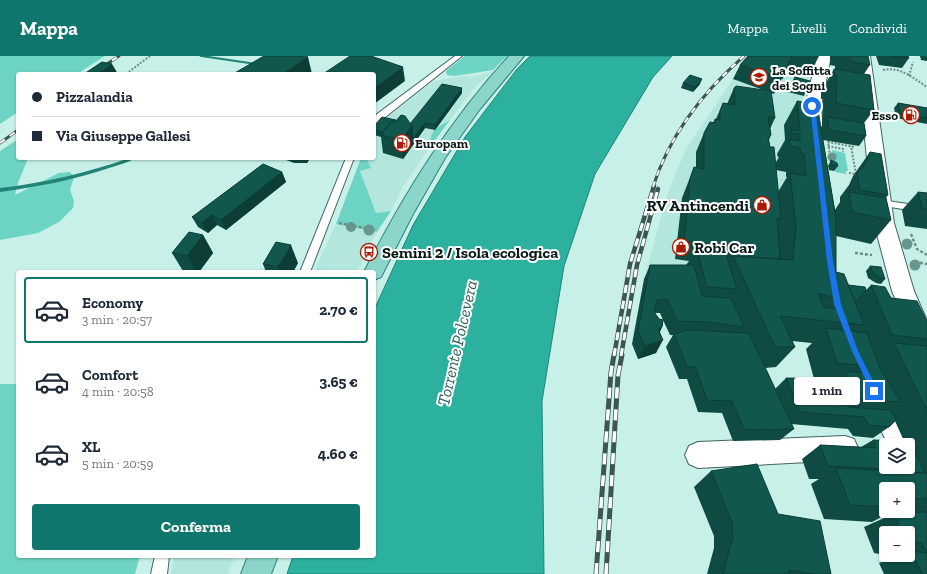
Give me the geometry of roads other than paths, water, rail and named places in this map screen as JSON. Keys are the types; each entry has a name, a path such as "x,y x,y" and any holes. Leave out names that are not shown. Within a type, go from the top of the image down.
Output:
{"main road":[{"path":"375,270 405,209 437,156 472,109 517,56"},
{"path":"823,147 812,106 824,56"},
{"path":"862,56 881,203 895,266 903,291 925,338"},
{"path":"871,384 888,438"},
{"path":"698,455 879,452"},
{"path":"256,574 262,558"}],"lane":[{"path":"376,121 380,116 459,56"},
{"path":"306,270 349,160"},
{"path":"881,203 915,208 927,207"},
{"path":"159,574 162,558"}],"water":[{"name":"Torrente Polcevera","path":"530,56 672,56 653,77 595,174 564,266 542,401 544,574 287,574 292,558 376,558 376,306 413,225 465,137 517,69"}],"waterway":[{"path":"201,56 256,64"},
{"path":"0,190 68,178 127,160"}],"railway":[{"path":"95,72 119,56"},
{"path":"653,187 668,150 678,132 715,84 744,56"},
{"path":"0,143 16,131"},
{"path":"614,356 630,264 654,186"},
{"path":"621,356 637,265 658,189"},
{"path":"596,574 611,372 614,355"},
{"path":"606,574 618,375 622,355"}],"place":[{"name":"La Soffitta dei Sogni","path":"759,77"},
{"name":"Esso","path":"911,115"},
{"name":"Europam","path":"402,143"},
{"name":"RV Antincendi","path":"762,205"},
{"name":"Robi Car","path":"681,247"},
{"name":"Semini 2 / Isola ecologica","path":"369,252"}]}
